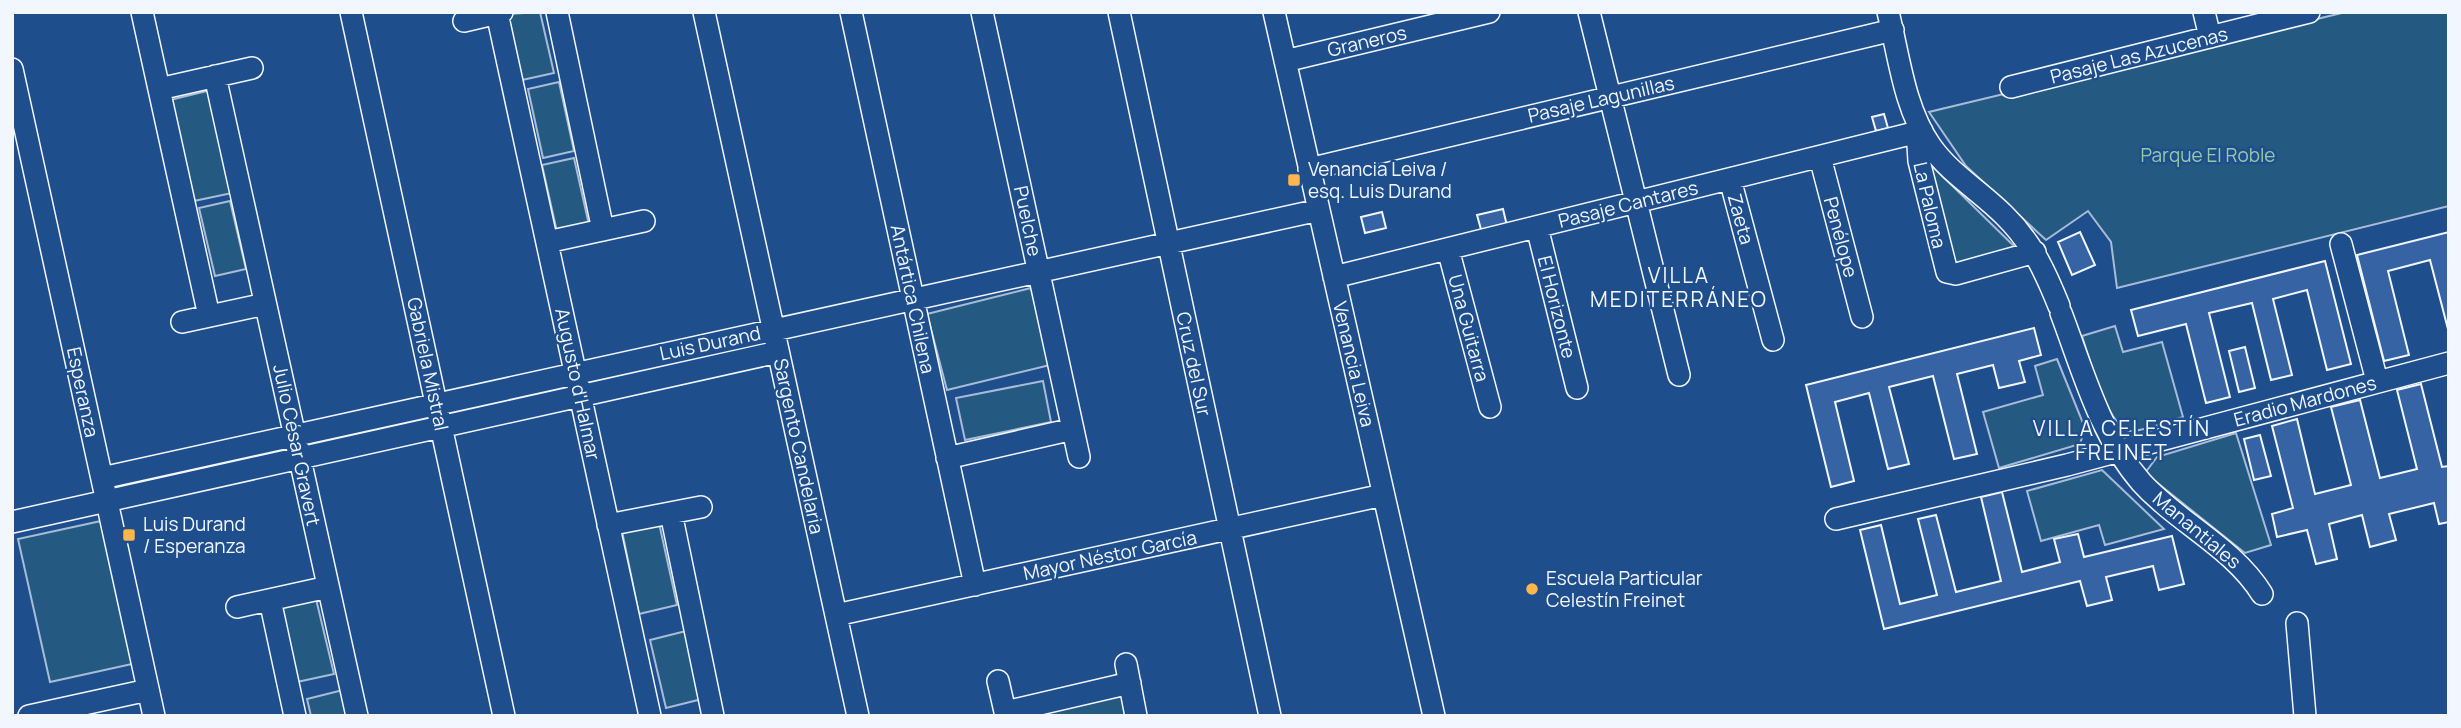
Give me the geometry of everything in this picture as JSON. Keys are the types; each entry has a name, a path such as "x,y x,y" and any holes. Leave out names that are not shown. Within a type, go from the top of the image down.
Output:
{"street":[{"path":"142,12 209,316"},
{"name":"Gabriela Mistral","path":"351,12 504,716"},
{"path":"557,12 603,230"},
{"name":"Sargento Candelaria","path":"705,12 858,716"},
{"name":"Antártica Chilena","path":"851,12 975,585"},
{"name":"Puelche","path":"982,12 1079,457"},
{"name":"Cruz del Sur","path":"1119,12 1270,716"},
{"name":"Venancia Leiva","path":"1274,12 1434,716"},
{"name":"Graneros","path":"1285,61 1489,12"},
{"path":"1589,12 1679,376"},
{"path":"2204,12 2210,37"},
{"name":"Pasaje Las Azucenas","path":"2011,87 2309,12"},
{"name":"Augusto d'Halmar","path":"464,20 500,13 650,716"},
{"name":"Pasaje Lagunillas","path":"1309,169 1609,97 1890,21"},
{"name":"Manantiales","path":"1890,21 1910,100 1922,131 1939,156 2003,213 2035,252 2118,452 2163,503 2239,564 2262,594"},
{"path":"159,89 252,68"},
{"name":"Esperanza","path":"12,69 154,716"},
{"name":"Julio César Gravert","path":"215,76 357,716"},
{"name":"Pasaje Cantares","path":"1334,277 1922,131"},
{"name":"La Paloma","path":"1922,131 1918,145 1919,161 1947,272 1956,274 2035,252"},
{"name":"Penélope","path":"1820,157 1862,317"},
{"name":"Zaeta","path":"1730,179 1773,340"},
{"name":"Luis Durand","path":"102,478 1319,210"},
{"path":"547,242 644,221"},
{"name":"El Horizonte","path":"1537,227 1577,388"},
{"path":"2342,244 2377,381"},
{"name":"Una Guitarra","path":"1448,249 1490,407"},
{"path":"182,322 265,304"},
{"name":"Luis Durand","path":"12,522 778,352"},
{"name":"Eradio Mardones","path":"1836,519 2118,452 2449,363"},
{"path":"947,458 1073,429"},
{"name":"Mayor Néstor García","path":"836,615 1383,495"},
{"path":"608,526 701,507"},
{"path":"671,513 713,716"},
{"path":"237,607 328,587"},
{"path":"270,600 295,716"},
{"path":"2297,623 2305,716"},
{"path":"998,681 1005,714 1128,674 1136,716"},
{"path":"29,716 148,690"}],"green space":[{"path":"540,12 554,73 522,80 508,14"},
{"name":"Parque El Roble","path":"2346,12 2449,12 2449,206 2117,288 2111,242 2088,211 2046,240 1966,166 1929,112"},
{"path":"559,82 574,151 543,158 528,89"},
{"path":"211,90 237,192 189,202 170,100"},
{"path":"574,158 589,225 557,232 542,165"},
{"path":"1925,159 2019,251 1951,270"},
{"path":"230,201 246,269 215,276 199,208"},
{"path":"1031,288 1050,365 947,390 927,314"},
{"path":"2115,326 2123,352 2162,342 2183,417 2135,431 2122,427 2114,418 2100,390 2082,336"},
{"path":"2057,359 2085,428 2080,444 1999,468 1983,412 2043,395 2035,366"},
{"path":"1043,381 1051,422 965,440 956,398"},
{"path":"2236,433 2271,545 2245,553 2145,473 2157,457"},
{"path":"2102,470 2164,529 2105,545 2099,525 2041,541 2027,491"},
{"path":"101,521 132,664 50,682 18,539"},
{"path":"659,523 677,605 639,614 622,531"},
{"path":"316,599 334,674 297,682 281,608"},
{"path":"686,631 702,699 666,708 650,640"},
{"path":"343,690 349,716 311,716 307,699"},
{"path":"1124,695 1128,716 1039,716 1039,713"}],"building":[{"path":"1884,114 1888,128 1876,131 1872,117"},
{"path":"1503,209 1507,226 1482,233 1477,215"},
{"path":"1382,212 1386,228 1365,233 1361,217"},
{"path":"2080,232 2095,265 2072,275 2058,242"},
{"path":"2449,232 2449,333 2430,260 2388,271 2409,355 2384,361 2357,255"},
{"path":"2325,261 2351,364 2327,370 2307,290 2273,299 2292,375 2271,380 2252,303 2209,313 2230,397 2206,403 2186,324 2138,336 2131,310"},
{"path":"2034,328 2041,355 2019,361 2025,382 1999,388 1993,365 1957,374 1977,454 1954,459 1933,376 1889,387 1909,464 1888,469 1869,393 1835,402 1854,481 1831,487 1806,385"},
{"path":"2245,347 2255,388 2239,392 2229,351"},
{"path":"2421,384 2442,467 2449,466 2449,522 2439,524 2434,503 2389,514 2396,540 2370,547 2362,515 2329,524 2337,559 2316,564 2307,530 2277,537 2272,514 2293,508 2272,426 2297,419 2315,494 2351,485 2331,407 2360,400 2380,478 2417,469 2397,390"},
{"path":"2260,435 2271,476 2254,480 2244,439"},
{"path":"2002,492 2022,572 2060,562 2054,539 2078,534 2084,557 2172,536 2184,584 2159,590 2153,566 2106,577 2112,600 2087,606 2080,581 1884,629 1860,530 1881,525 1900,604 1937,595 1918,519 1936,515 1956,592 2001,581 1981,497"}],"place":[{"name":"Venancia Leiva / esq. Luis Durand","path":"1294,180"},
{"name":"Luis Durand / Esperanza","path":"129,535"},
{"name":"Escuela Particular Celestín Freinet","path":"1532,589"}],"district":[{"name":"VILLA MEDITERRÁNEO","path":"1679,287"},
{"name":"VILLA CELESTÍN FREINET","path":"2122,440"}]}
